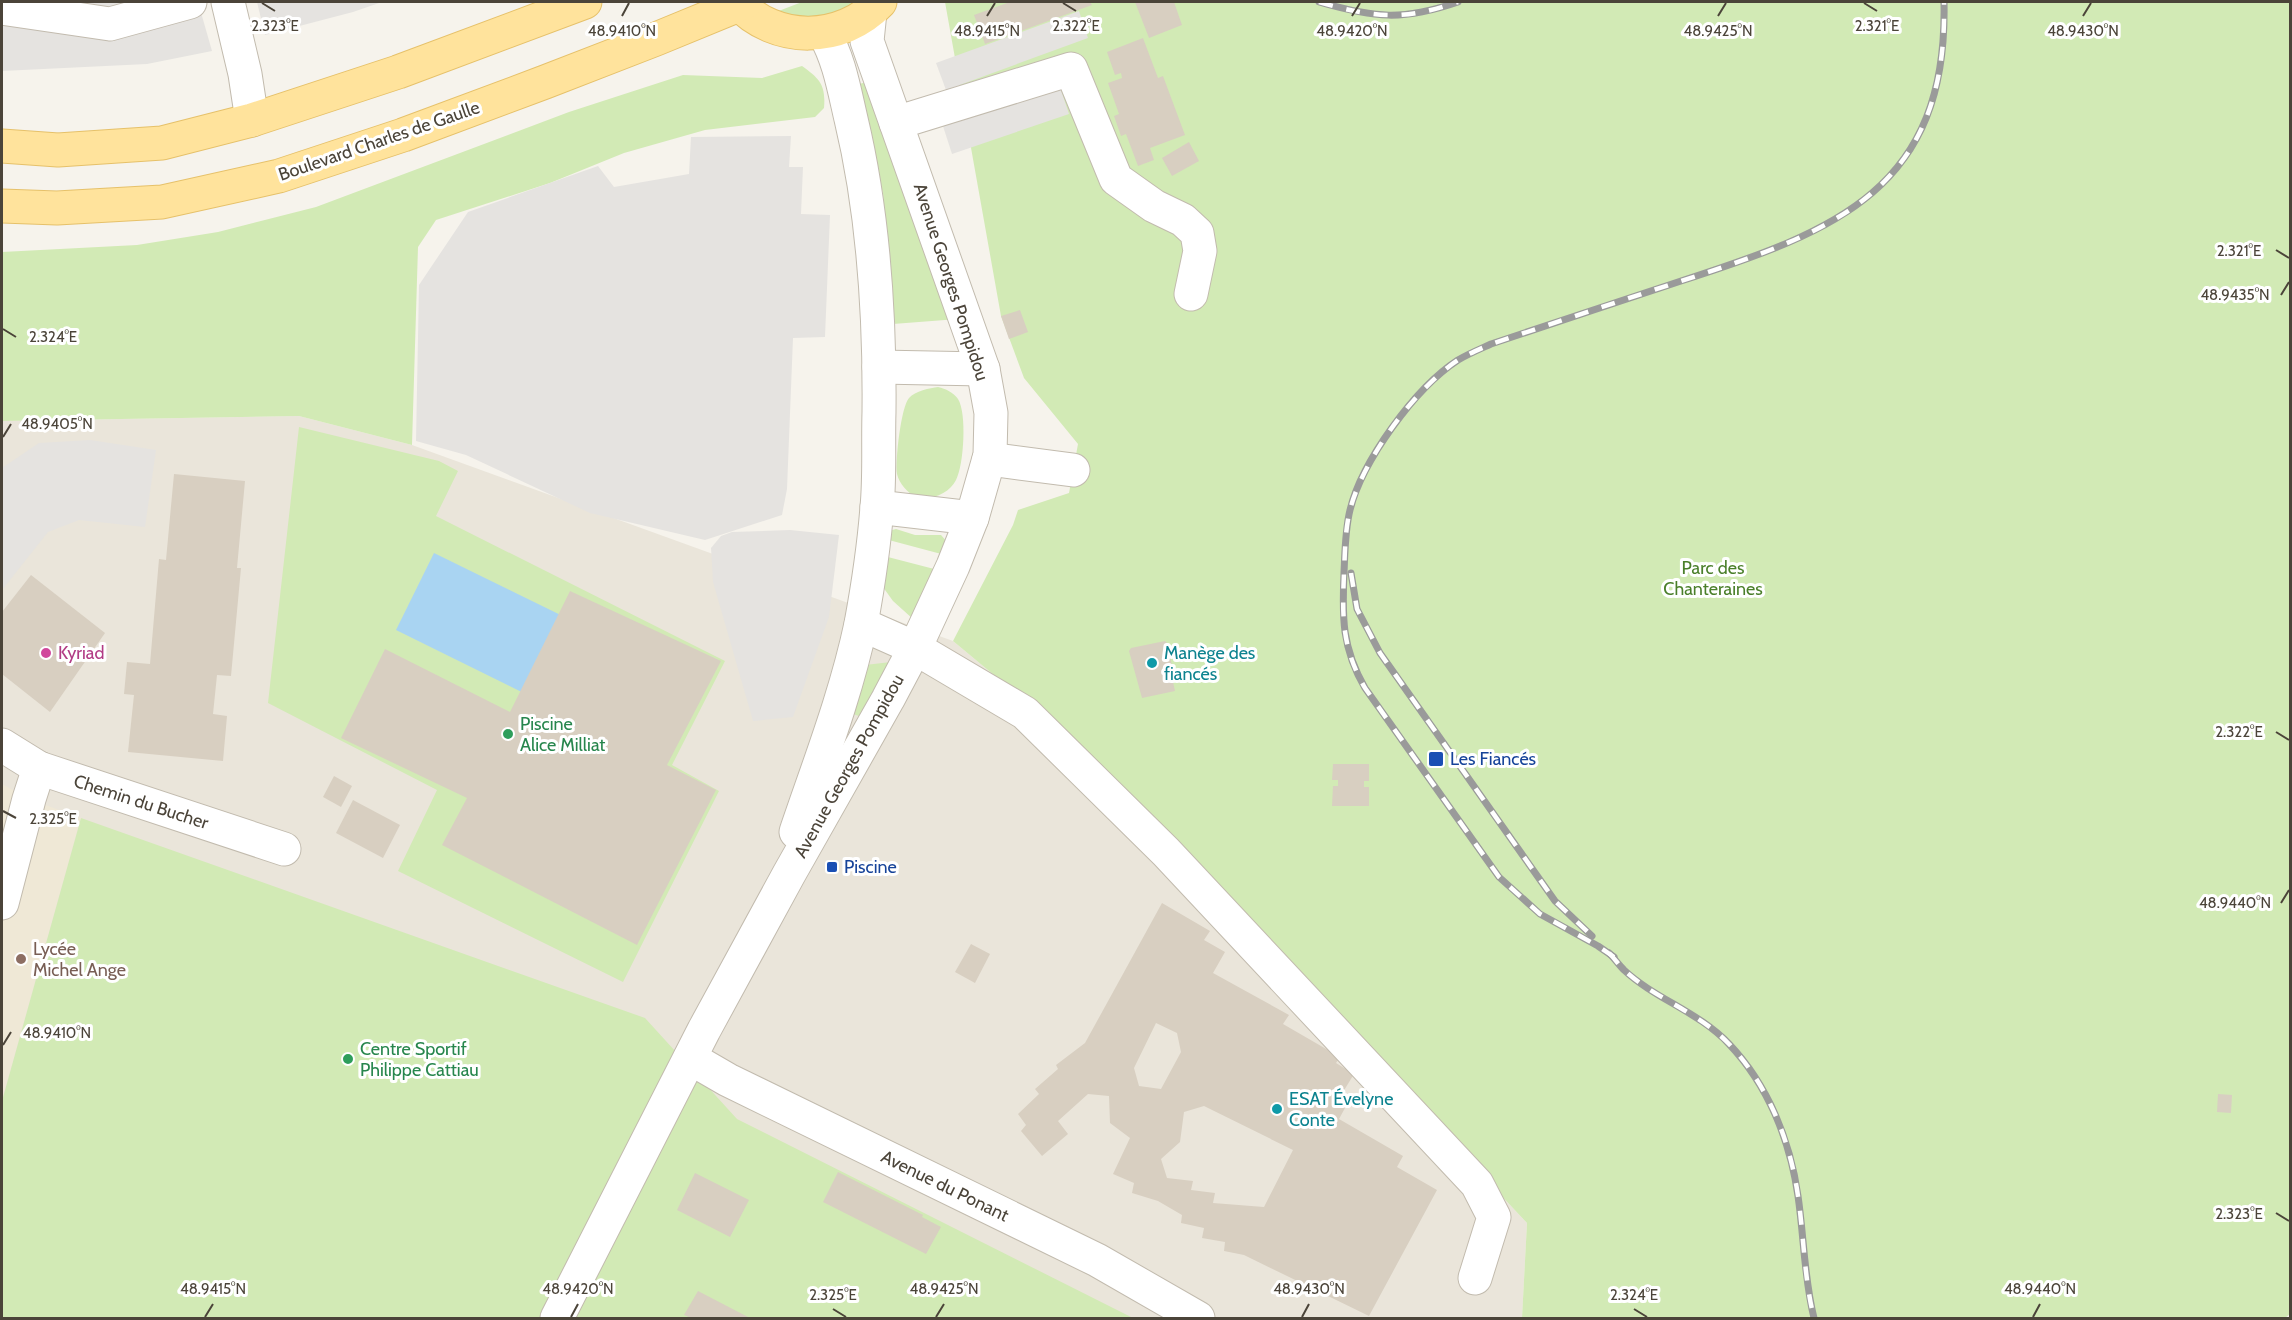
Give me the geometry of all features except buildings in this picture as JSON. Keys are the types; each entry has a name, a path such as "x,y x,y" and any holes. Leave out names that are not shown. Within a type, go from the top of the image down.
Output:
{"main road":[{"path":"2,146 58,150 162,143 252,120 398,72 585,2"},
{"name":"Boulevard Charles de Gaulle","path":"2,206 57,208 162,202 279,176 403,135 545,82 656,39 741,2 753,16 768,25 804,34 824,33 848,25 875,7"}],"street":[{"path":"2,8 110,24 190,2"},
{"path":"228,2 245,74 252,120"},
{"name":"Avenue Georges Pompidou","path":"557,1318 771,905 915,648 953,566 972,518 989,459 991,413 983,369 867,41 875,7"},
{"name":"Avenue Georges Pompidou","path":"771,905 847,679 861,624 877,507 879,367 876,284 869,213 842,79 834,51 824,33"},
{"path":"896,123 1071,69 1116,179 1154,206 1183,220 1197,233 1200,251 1191,294"},
{"path":"879,367 983,369"},
{"path":"989,459 1073,470"},
{"path":"877,507 972,518"},
{"path":"861,624 915,648 1025,713 1166,852 1478,1184 1494,1218 1475,1278"},
{"name":"Chemin du Bucher","path":"2,745 39,768 284,849"},
{"path":"2,903 39,768"},
{"name":"Avenue du Ponant","path":"690,1058 728,1080 1098,1260 1198,1318"}],"shaded area":[{"path":"2,2 198,2 212,51 147,64 2,71"},
{"path":"257,2 382,2 265,35"},
{"path":"1079,11 1088,38 946,90 936,63"},
{"path":"1059,84 1069,114 952,154 942,123"},
{"path":"791,136 789,167 803,167 801,214 830,215 825,337 793,338 787,489 782,515 705,540 590,513 466,455 416,441 419,285 468,212 598,166 614,187 689,174 691,137"},
{"path":"299,416 412,445 953,641 1030,705 1363,1048 1527,1223 1522,1318 2,1318 2,421"},
{"path":"90,440 156,450 145,527 79,520 48,532 2,590 2,468 39,443"},
{"path":"790,530 839,535 829,617 793,717 753,721 713,582 711,548 721,536 732,532"},
{"name":"Lycée Michel Ange","path":"2,784 29,799 81,818 2,1101"}],"green space":[{"path":"802,2 859,2 818,20 776,12"},
{"name":"Parc des Chanteraines","path":"945,2 2290,2 2290,1314 2285,1318 1522,1318 1527,1223 1363,1048 1030,705 953,641 1013,525 1018,510 1069,493 1078,444 1024,378 1001,316"},
{"path":"802,66 817,79 823,88 824,108 815,117 705,130 624,153 550,183 436,220 418,247 412,445 299,416 2,421 2,252 137,245 218,232 316,207 569,112 683,75 762,78"},
{"path":"867,82 958,319 893,324 883,193 855,85"},
{"path":"938,387 954,394 961,406 963,439 961,463 956,480 949,489 934,497 922,498 904,488 898,477 899,434 903,412 909,398 919,392"},
{"name":"Piscine Alice Milliat","path":"299,427 439,461 458,471 436,516 725,661 672,765 719,791 623,982 398,871 437,790 268,703"},
{"path":"896,529 915,535 941,535 948,543 945,555 885,539 889,531"},
{"path":"884,556 938,570 913,619 893,601 880,583"},
{"path":"891,662 862,717 853,714 865,665"},
{"name":"Centre Sportif Philippe Cattiau","path":"81,818 645,1018 737,1119 1133,1318 2,1318 2,1101"}],"water":[{"path":"434,553 679,673 641,751 396,630"}],"railway":[{"path":"1319,2 1373,14 1389,15 1421,12 1458,2"},
{"path":"1614,957 1540,914 1499,877 1365,688 1348,646 1344,619 1346,533 1356,491 1378,448 1392,427 1425,388 1458,360 1491,344 1788,243 1833,220 1872,193 1903,159 1926,117 1940,66 1944,2"},
{"path":"1351,573 1357,609 1380,653 1555,901 1592,936"},
{"path":"1609,953 1636,980 1717,1033 1743,1060 1766,1095 1783,1134 1794,1175 1814,1318"}],"place":[{"name":"Kyriad","path":"46,653"},
{"name":"Manège des fiancés","path":"1152,663"},
{"name":"Piscine Alice Milliat","path":"508,734"},
{"name":"Les Fiancés","path":"1436,759"},
{"name":"Piscine","path":"832,867"},
{"name":"Lycée Michel Ange","path":"21,959"},
{"name":"Centre Sportif Philippe Cattiau","path":"348,1059"},
{"name":"ESAT Évelyne Conte","path":"1277,1109"}]}
